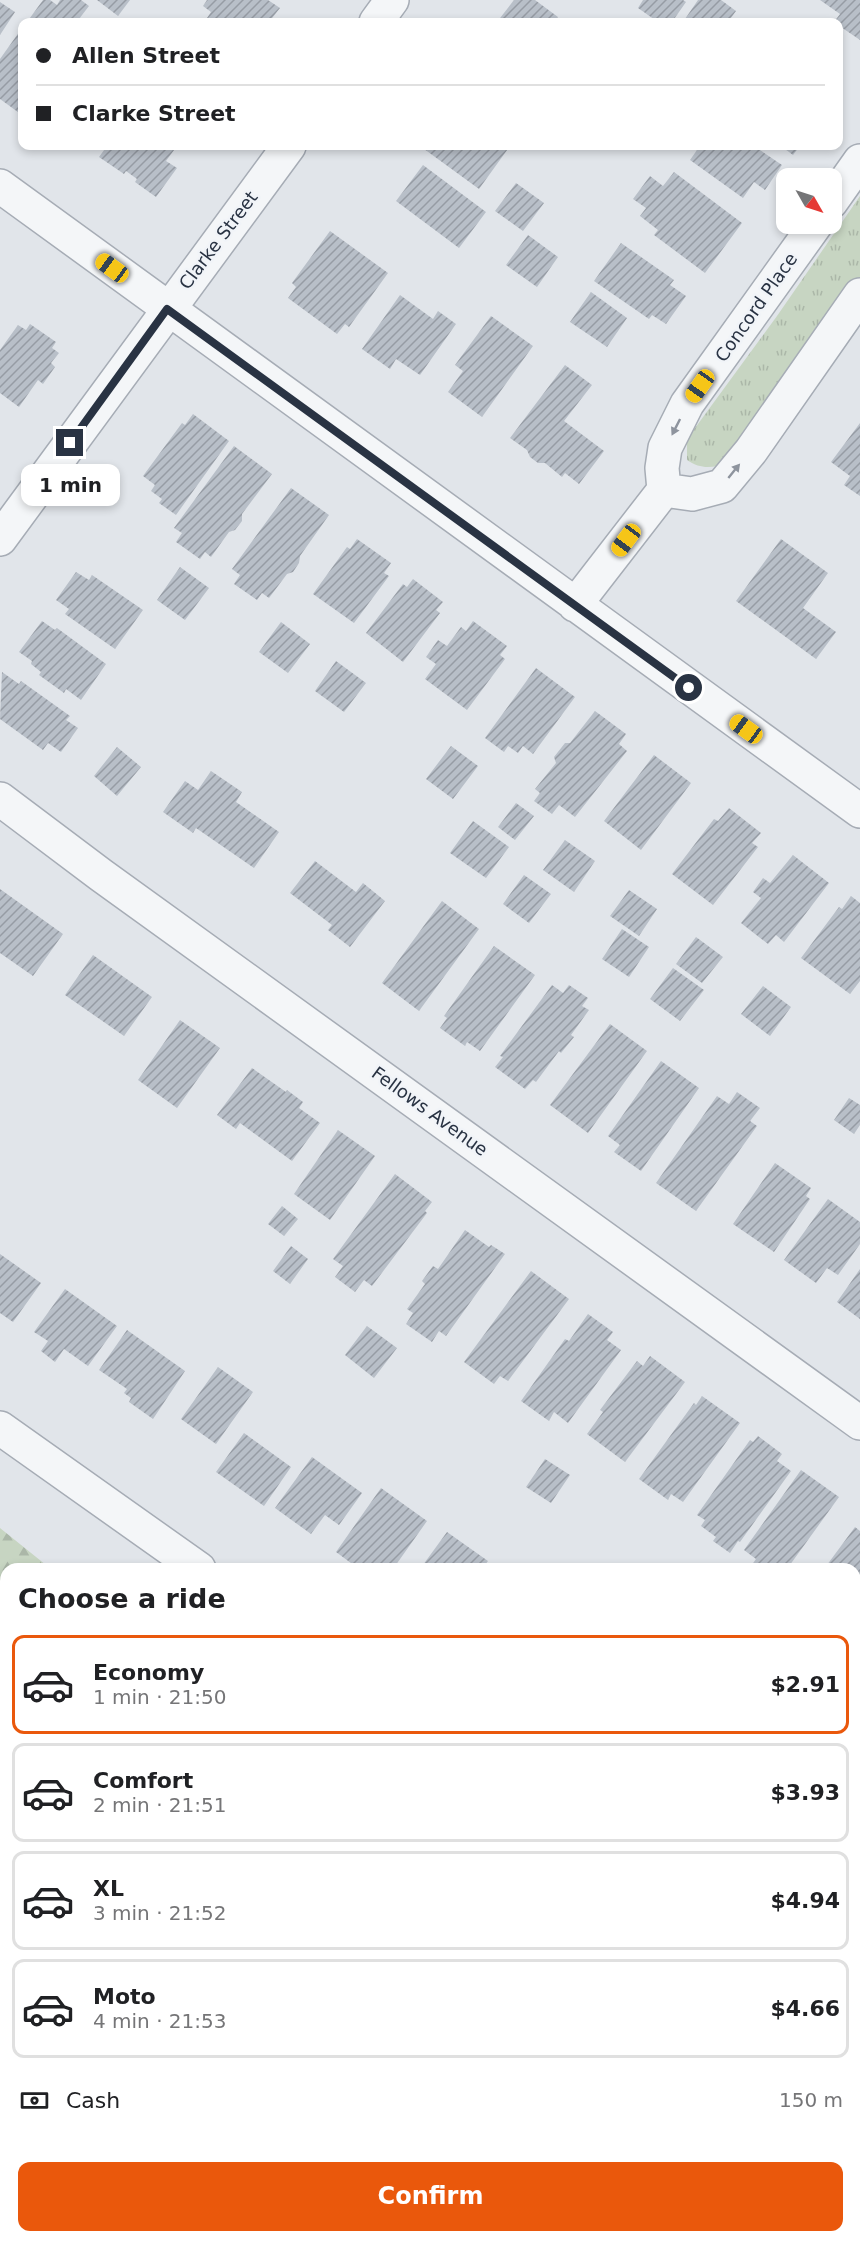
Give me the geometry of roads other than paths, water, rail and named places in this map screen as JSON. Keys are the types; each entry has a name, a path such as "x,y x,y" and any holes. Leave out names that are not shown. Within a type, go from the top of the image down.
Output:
{"street":[{"path":"379,18 392,0"},
{"name":"Clarke Street","path":"0,540 167,309 286,150"},
{"path":"0,186 860,811"},
{"name":"Concord Place","path":"663,490 662,468 665,448 687,404 809,234"},
{"path":"575,605 663,490 692,494 723,486 860,295"},
{"name":"Fellows Avenue","path":"0,799 101,875 860,1423"},
{"path":"0,1428 191,1563"}]}
